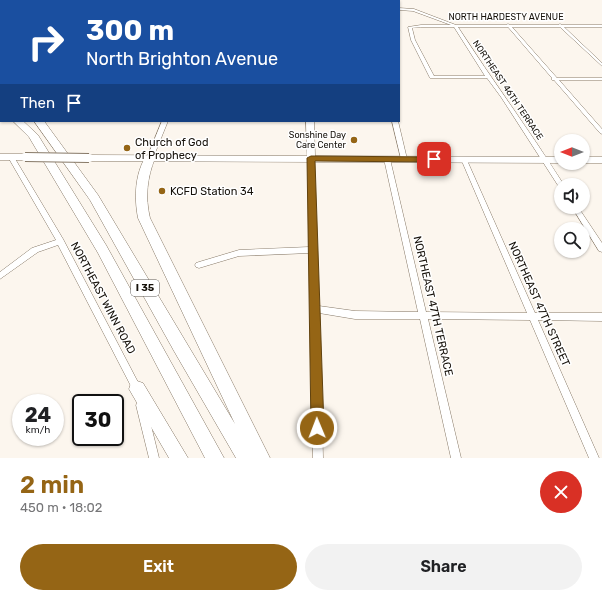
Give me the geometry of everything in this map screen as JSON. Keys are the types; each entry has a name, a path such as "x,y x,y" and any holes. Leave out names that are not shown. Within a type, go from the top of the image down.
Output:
{"highway":[{"name":"I 35","path":"19,122 33,135 102,249 215,458"},
{"name":"I 35","path":"40,122 94,198 178,346 246,458"},
{"path":"150,158 140,194 144,218 261,458"},
{"path":"137,389 179,458"}],"main road":[{"path":"310,122 311,158"},
{"path":"0,157 554,160"},
{"path":"590,160 602,160"}],"street":[{"path":"400,9 413,10 454,25"},
{"name":"NORTHEAST 46TH TERRACE","path":"454,25 557,178"},
{"path":"508,25 602,132"},
{"path":"560,25 602,65"},
{"name":"NORTH HARDESTY AVENUE","path":"488,77 432,76 413,40 410,26 602,26"},
{"path":"554,79 602,79"},
{"path":"150,158 165,122"},
{"path":"395,122 404,159"},
{"name":"NORTHEAST WINN ROAD","path":"12,157 60,241 137,389 154,458"},
{"path":"311,158 318,458"},
{"name":"NORTHEAST 47TH TERRACE","path":"387,159 456,458"},
{"name":"NORTHEAST 47TH STREET","path":"464,159 594,458"},
{"path":"580,214 602,249"},
{"path":"0,276 35,250 60,241"},
{"path":"199,265 239,253 313,250"},
{"path":"315,309 355,315 532,315 602,317"}],"place":[{"name":"Sonshine Day Care Center","path":"354,140"},
{"name":"Church of God of Prophecy","path":"127,148"},
{"name":"KCFD Station 34","path":"162,191"}],"route":[{"path":"317,428 311,158 434,159"}]}
